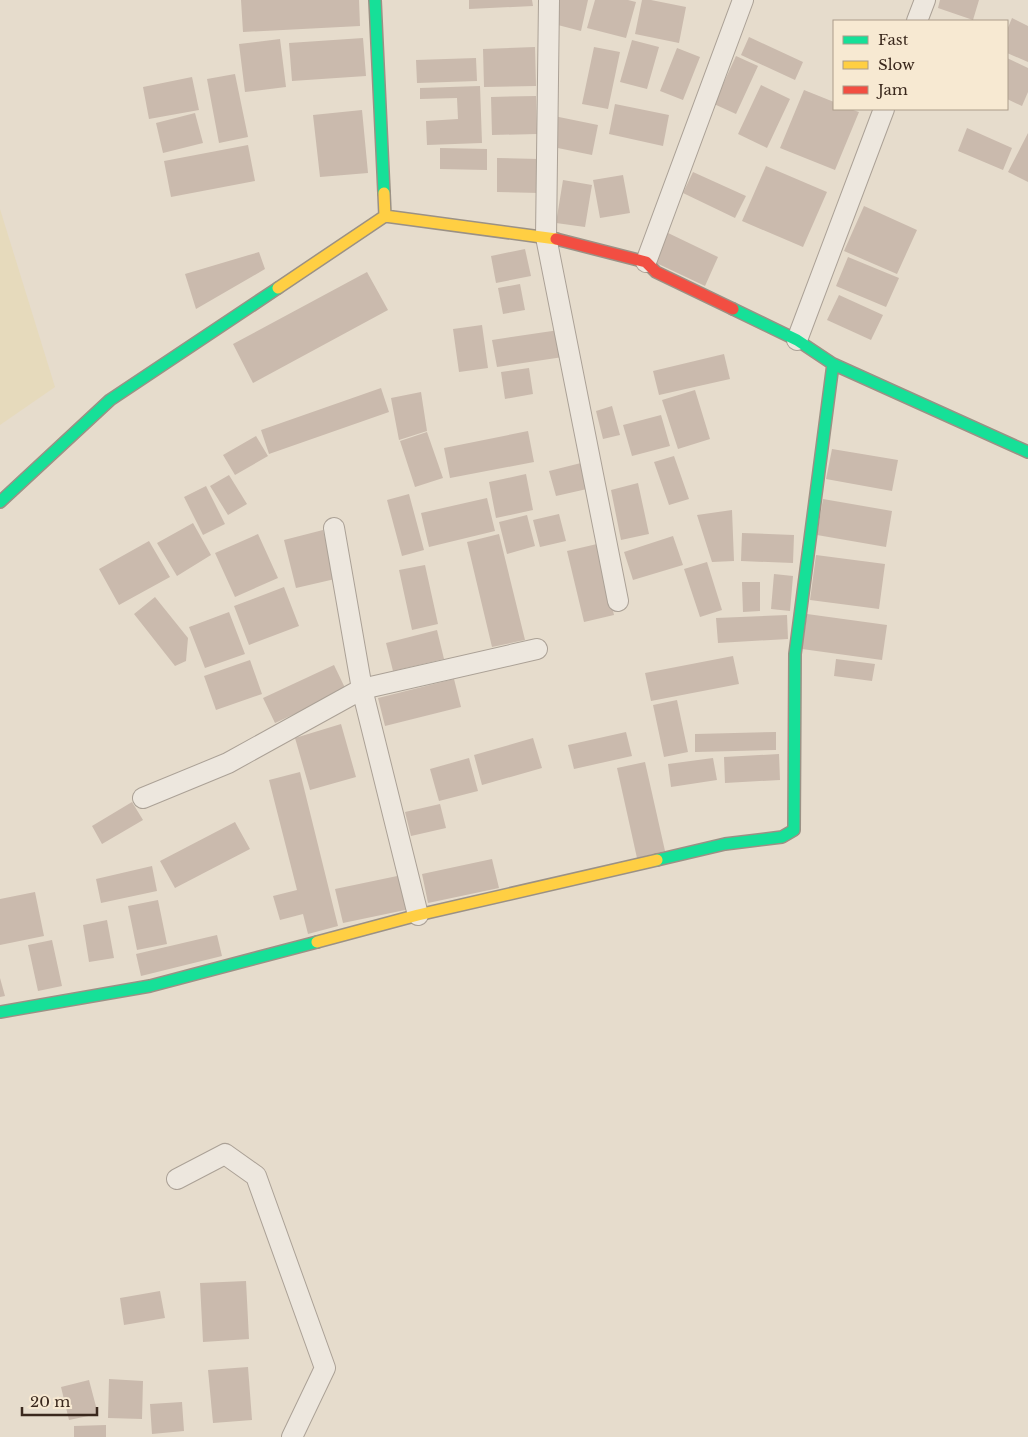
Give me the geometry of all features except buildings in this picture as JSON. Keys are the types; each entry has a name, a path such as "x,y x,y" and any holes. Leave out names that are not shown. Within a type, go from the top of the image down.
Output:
{"street":[{"path":"376,0 385,216"},
{"path":"549,0 546,237 618,600"},
{"path":"646,262 743,0"},
{"path":"917,20 925,0"},
{"path":"797,340 884,110"},
{"path":"0,502 110,400 385,216 546,237 646,262 656,272 797,340 833,364 1028,452"},
{"path":"0,1012 150,986 418,915 725,844 782,837 794,830 795,654 833,364"},
{"path":"334,528 362,689 418,915"},
{"path":"143,798 228,763 362,689 537,649"},
{"path":"177,1179 225,1154 256,1176 325,1368 292,1437"}],"shaded area":[{"path":"0,209 55,387 0,425"}],"traffic: fast":[{"path":"375,0 384,193"},
{"path":"0,502 110,400 278,288"},
{"path":"733,309 797,340 833,364 1028,452"},
{"path":"657,860 725,844 782,837 794,830 795,654 833,364"},
{"path":"0,1012 150,986 317,942"}],"traffic: slow":[{"path":"278,288 385,216 384,193"},
{"path":"385,216 556,239"},
{"path":"317,942 418,915 657,860"}],"traffic: jam":[{"path":"556,239 646,262 656,272 733,309"}]}
